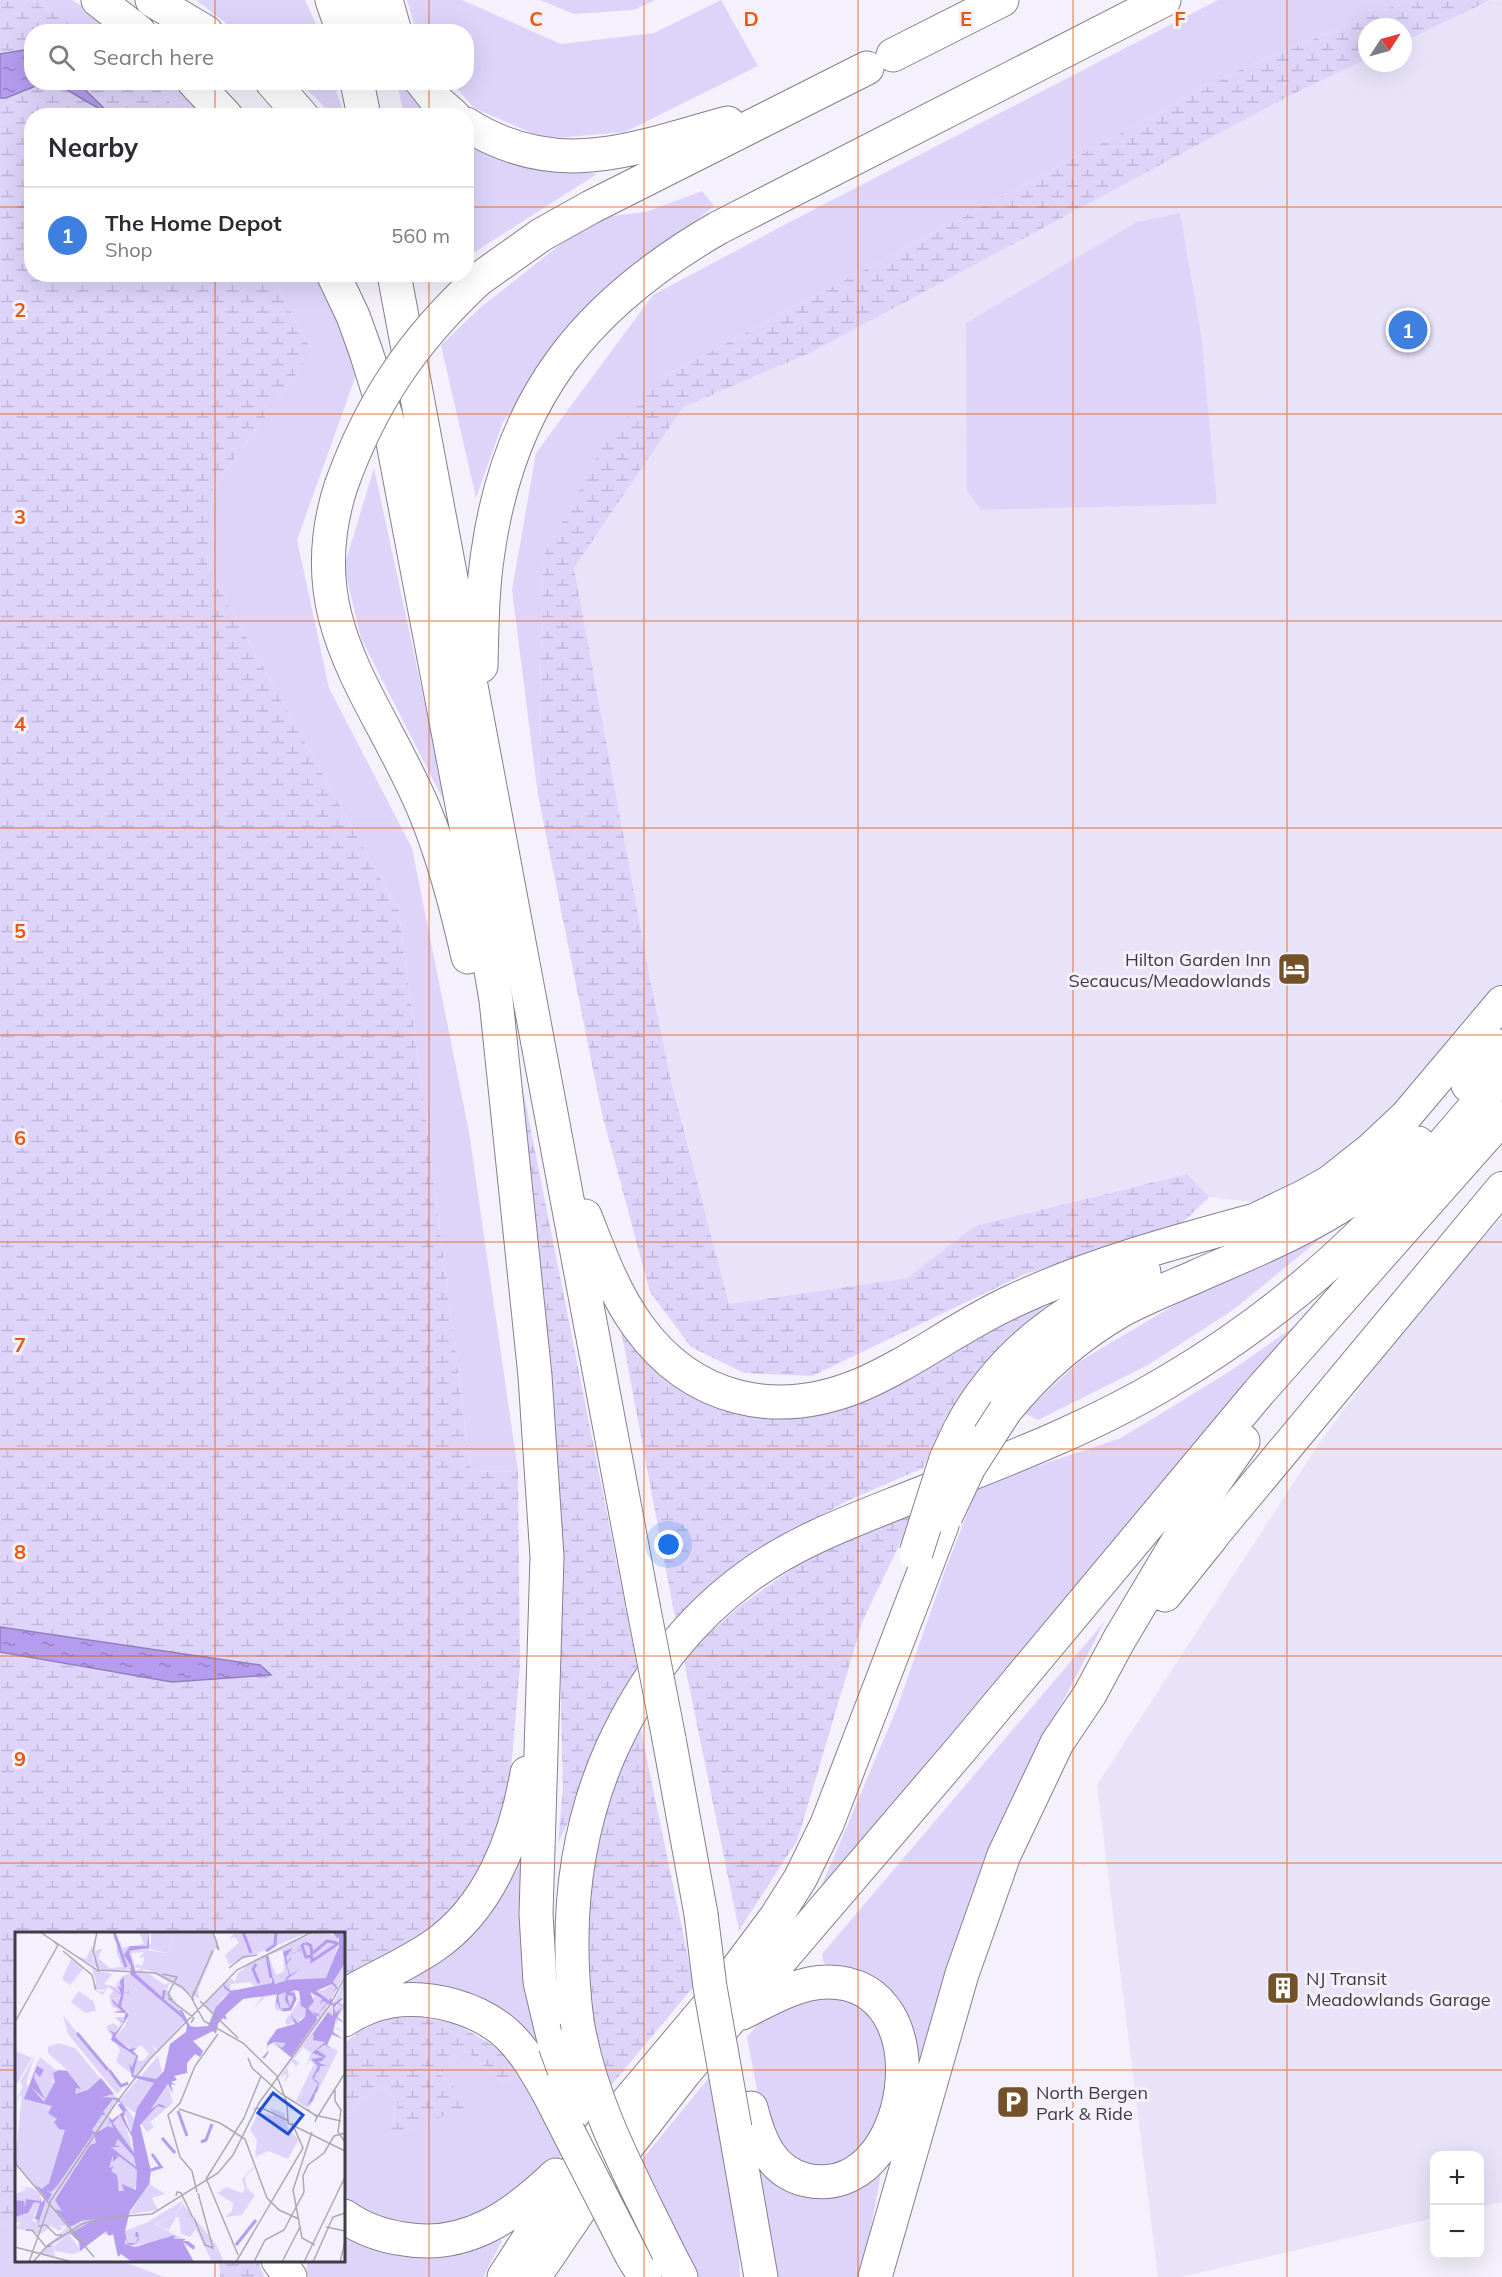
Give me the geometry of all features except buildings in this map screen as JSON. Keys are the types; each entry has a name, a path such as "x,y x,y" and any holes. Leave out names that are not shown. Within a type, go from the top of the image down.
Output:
{"highway":[{"path":"98,0 129,24"},
{"path":"152,0 192,24"},
{"path":"167,0 196,24"},
{"path":"332,0 367,18"},
{"path":"542,1497 519,1377 469,962 450,886 426,813 357,678 337,627 328,585 327,564 331,522 341,486 360,438 397,372 429,328 479,279 498,264 560,224 1002,0"},
{"path":"479,725 485,573 492,526 502,484 513,450 536,402 562,360 592,322 651,270 718,228 1164,0"},
{"path":"202,90 218,108"},
{"path":"279,90 295,108"},
{"path":"359,90 362,108"},
{"path":"369,108 370,90"},
{"path":"474,129 494,140 527,152 560,157 592,156 625,150 791,106"},
{"path":"336,282 366,352 387,415 471,852 496,1000 535,1376 547,1557 536,1914 540,1982 555,2045 570,2088 586,2126 656,2268"},
{"path":"355,282 366,352"},
{"path":"394,282 669,1739 700,1914 710,1987 743,2118 761,2277"},
{"path":"504,2277 551,2204 603,2131 720,1992 772,1924 801,1879 827,1824 943,1524 969,1467 1005,1411 1049,1363 1079,1338 1111,1317 1152,1295 1308,1226 1360,1194 1404,1158 1502,1046"},
{"path":"656,2268 630,2175 597,2100 584,2059 577,2020 571,1952 572,1907 578,1856 590,1808 608,1758 630,1711 660,1664 692,1624 728,1591 810,1539 1080,1429 1142,1397 1206,1357 1275,1309 1367,1228 1409,1184 1502,1075"},
{"path":"534,2277 573,2218 685,2072 735,2016 1251,1401 1502,1118"},
{"path":"556,1142 602,1260 638,1326 665,1356 699,1383 717,1391 750,1400 794,1402 821,1398 840,1392 882,1374 989,1313 1041,1289 1190,1238 1252,1221"},
{"path":"888,1664 916,1553 946,1458 977,1401 1017,1354 1066,1313 1110,1287 1252,1221"},
{"path":"875,2277 962,1974 992,1886 1029,1799 1057,1743 1090,1694 1119,1640 1203,1499 1286,1384 1303,1343"},
{"path":"1119,1640 1153,1610 1211,1538"},
{"path":"345,1995 434,1946 465,1918 490,1882 510,1840 525,1786 545,1668"},
{"path":"735,2016 807,1985 829,1982 850,1985 868,1993 883,2008 894,2026 901,2051 903,2086 892,2126 869,2160 852,2173 822,2182 801,2179 782,2169 743,2118"},
{"path":"345,2020 374,2005 392,2001 431,2001 472,2012 491,2022 508,2035 523,2052 656,2268"},
{"path":"345,2217 376,2234 393,2238 428,2242 462,2237 495,2223 528,2201 603,2131"},
{"path":"280,2262 291,2277"},
{"path":"291,2277 296,2262"}],"main road":[{"path":"1252,1221 1321,1186 1372,1148 1406,1116 1502,1002"},
{"path":"1211,1538 1502,1188"},
{"path":"1474,1220 1502,1203"}],"shaded area":[{"path":"1502,0 1502,1002 1389,1134 1258,1203 1209,1197 1186,1174 976,1226 907,1278 729,1304 672,1085 651,984 574,568 682,407 812,352 1287,97 1358,63 1358,72 1412,72 1412,38 1490,1"},
{"path":"1502,1220 1502,2202 1484,2206 1484,2151 1430,2151 1430,2219 1181,2277 1158,2277 1097,1785 1320,1442 1453,1263"}],"green space":[{"path":"0,0 33,0 74,24 24,24 24,50 0,54"},
{"path":"33,0 72,0 110,24 74,24"},
{"path":"196,0 305,0 316,24 227,24"},
{"path":"407,0 462,0 561,44 654,33 721,0 758,66 625,132 545,139 474,108 458,90 474,90 474,24 414,24"},
{"path":"540,0 655,0 634,10 574,14"},
{"path":"1218,0 1409,0 1365,18 1358,18 1358,21 1243,68 661,378 543,558 538,795 512,590 536,453 653,295"},
{"path":"1409,0 1491,0 1412,38 1412,18 1365,18"},
{"path":"1358,21 1358,63 1287,97 812,352 683,407 574,568 651,984 672,1085 729,1304 907,1278 975,1226 1187,1174 1209,1197 1176,1229 1025,1274 812,1376 744,1373 691,1347 650,1292 602,1114 538,795 543,558 602,447 661,378 1243,68"},
{"path":"26,90 68,90 98,108 24,108 24,282 275,282 312,352 213,488 207,566 399,912 471,1472 518,1471 520,1666 508,1805 478,1878 434,1934 345,1986 345,1932 15,1932 15,2216 0,2228 0,1652 113,1673 270,1674 260,1665 0,1627 0,98"},
{"path":"85,90 160,90 175,108 103,108"},
{"path":"160,90 183,90 199,108 175,108"},
{"path":"307,90 336,90 342,108 325,108"},
{"path":"399,90 410,90 432,108 402,108"},
{"path":"474,143 480,148 597,174 474,253"},
{"path":"702,191 714,206 588,309 503,422 476,498 441,345 481,307 594,218 646,212"},
{"path":"1180,213 1201,334 1217,504 981,510 967,491 966,323 1137,222"},
{"path":"275,282 322,282 360,364 297,540 329,688 412,848 469,1132 518,1471 471,1472 399,912 207,566 213,488 312,352"},
{"path":"374,468 447,807 361,638 344,567"},
{"path":"521,1080 639,1675 558,1843 563,1788 555,1445"},
{"path":"1326,1234 1233,1310 1148,1365 1038,1420 1024,1413 1080,1361 1190,1296"},
{"path":"1058,1294 985,1363 945,1419 923,1468 847,1501 758,1551 676,1623 618,1314 653,1363 713,1406 789,1420 870,1399 936,1359"},
{"path":"1305,1319 819,1892 897,1708 946,1568 978,1486 1121,1438 1232,1370"},
{"path":"920,1502 863,1620 797,1841 739,1930 683,1656 740,1606 823,1547"},
{"path":"1105,1621 1014,1794 922,2066 909,2035 864,1976 824,1963 822,1954"},
{"path":"639,1721 694,1986 608,2089 595,2045 590,2000 586,1913 605,1813"},
{"path":"522,1852 556,2083 509,2023 345,2006"},
{"path":"821,1993 862,2007 883,2031 891,2083 864,2150 823,2170 790,2157 762,2117 747,2037 766,2015"},
{"path":"420,2017 457,2024 499,2049 521,2073 504,2083 465,2050 440,2074 473,2105 389,2137 398,2104 383,2086 357,2102 345,2122 345,2042 359,2032 387,2018"},
{"path":"465,2050 504,2083 521,2073 566,2151 544,2175 468,2225 400,2229 345,2202 345,2122 357,2102 383,2086 398,2104 389,2137 472,2105 440,2074"},
{"path":"712,2074 739,2250 740,2277 695,2277 640,2162"},
{"path":"753,2140 851,2187 881,2173 862,2277 777,2277"},
{"path":"15,2216 15,2262 125,2262 164,2277 0,2277 0,2228"},
{"path":"345,2228 497,2235 502,2241 483,2277 310,2277 305,2275 308,2262 345,2262"},
{"path":"219,2262 258,2262 264,2277 220,2277"}],"water":[{"path":"24,50 26,90 6,98 0,98 0,54"},
{"path":"67,90 85,90 104,108 98,108"},
{"path":"0,1627 260,1665 271,1675 172,1682 0,1652"}],"place":[{"name":"The Home Depot","path":"1408,330"},
{"name":"Hilton Garden Inn Secaucus/Meadowlands","path":"1294,969"},
{"name":"NJ Transit Meadowlands Garage","path":"1283,1988"},
{"name":"North Bergen Park & Ride","path":"1013,2102"}]}
